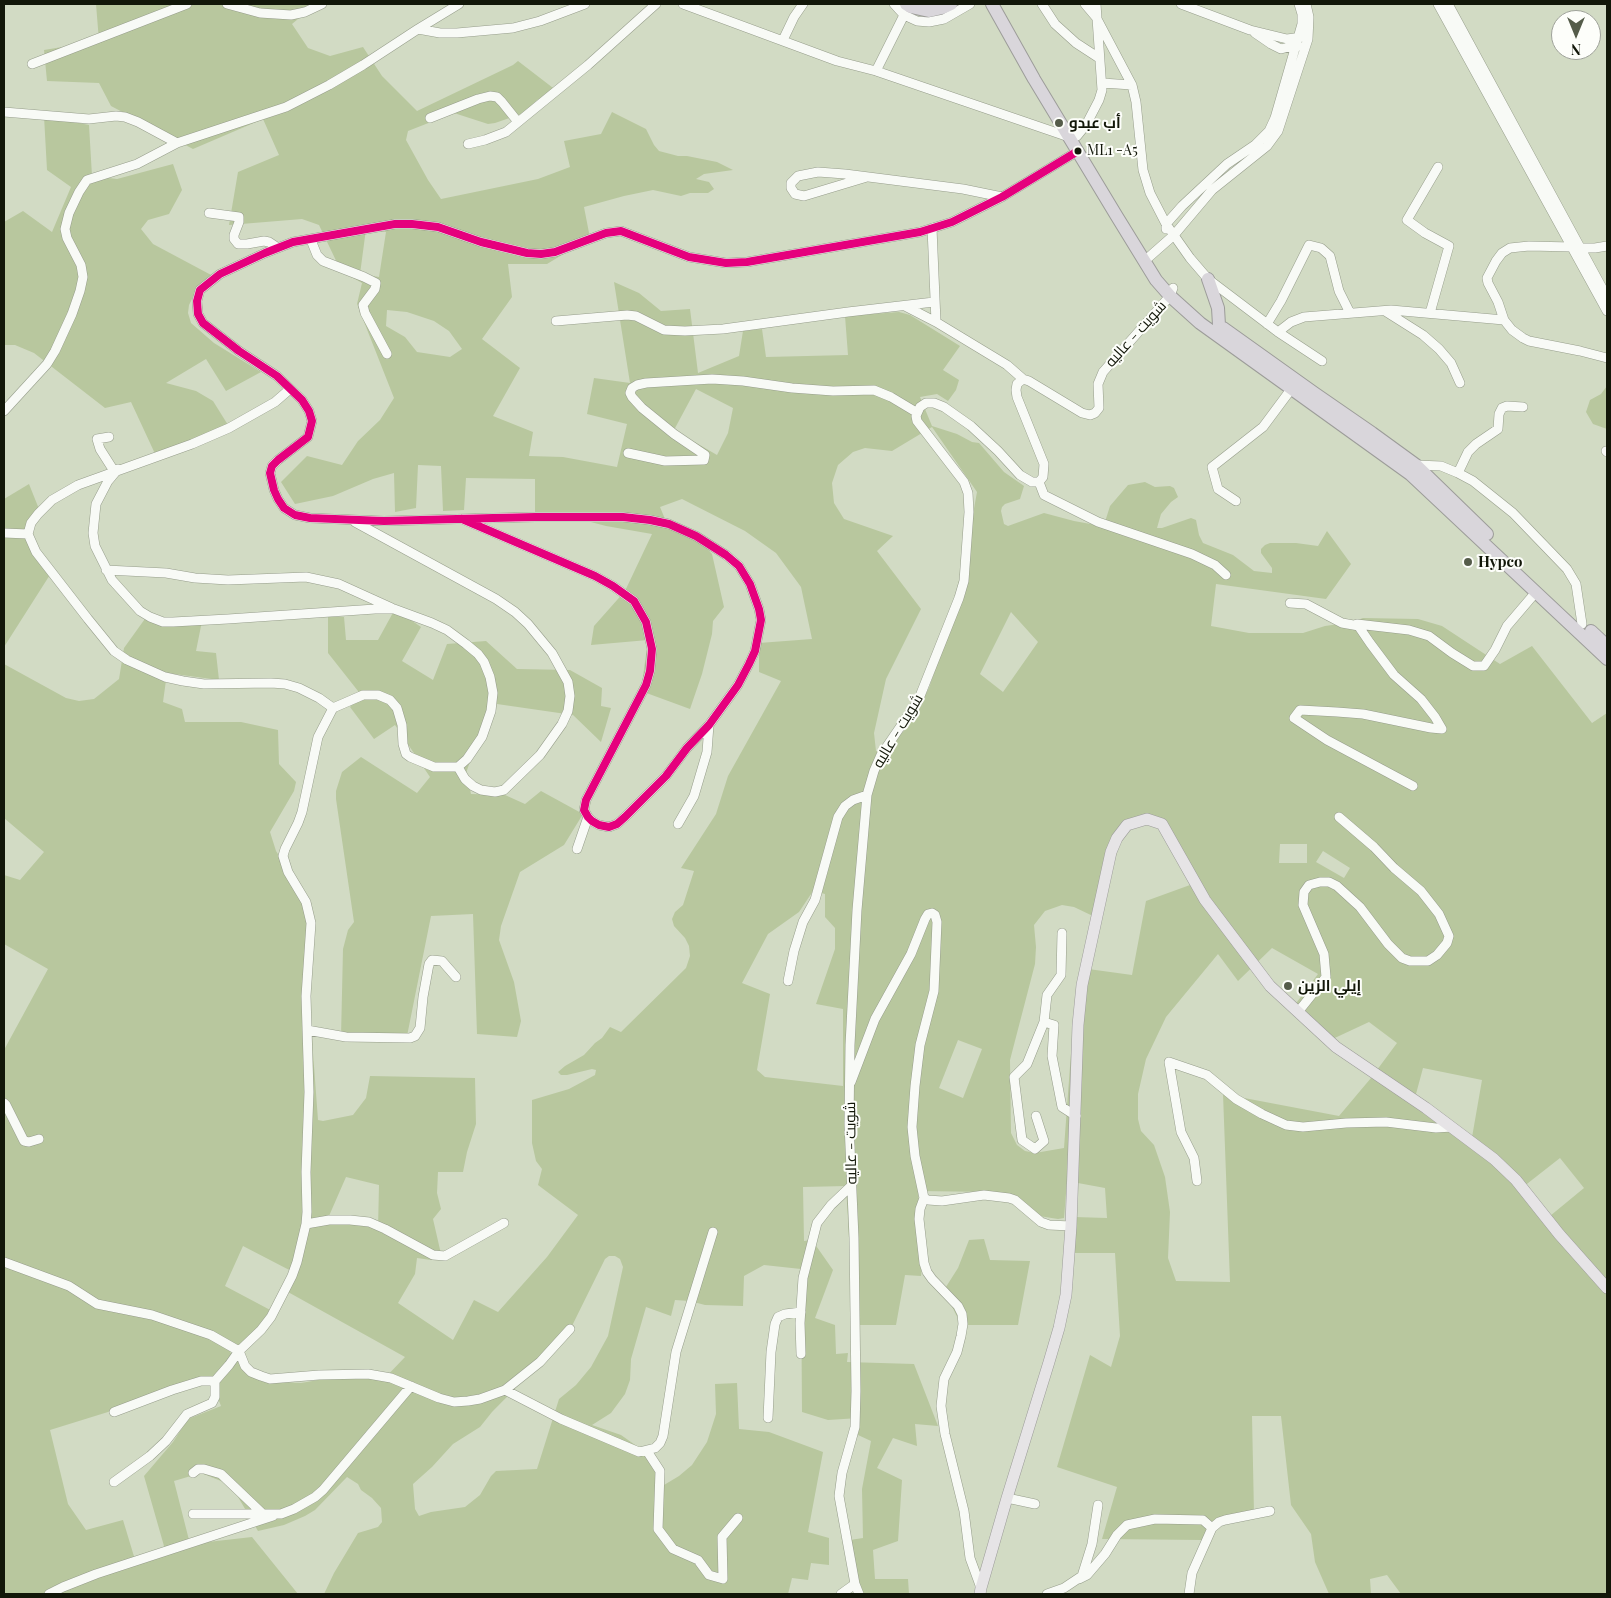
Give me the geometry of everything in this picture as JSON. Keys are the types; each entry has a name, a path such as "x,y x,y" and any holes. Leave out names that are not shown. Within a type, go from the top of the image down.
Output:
{"highway":[{"path":"905,10 911,7 929,12 951,4"},
{"path":"992,4 1030,72 1149,257 1172,292 1200,323 1292,388 1313,398 1372,433 1416,466 1502,554 1536,592 1607,659"},
{"path":"999,4 1073,137 1078,151 1156,280 1218,325 1410,474 1607,646"},
{"path":"1208,279 1218,308 1218,325"}],"main road":[{"path":"981,1591 1007,1498 1059,1328 1066,1295 1076,1116 1078,1025 1082,985 1111,852 1117,838 1128,825 1147,819 1162,824 1214,912 1265,979 1336,1047 1453,1127 1494,1159 1516,1180 1559,1234 1607,1288"}],"street":[{"path":"32,64 187,4"},
{"path":"227,4 260,13 291,15 305,12 322,4"},
{"path":"4,411 47,364 72,314 83,276 81,265 66,238 65,228 69,212 87,180 137,164 177,144 286,107 364,66 458,4"},
{"path":"418,29 440,33 457,33 513,28 540,21 585,4"},
{"path":"468,144 500,134 518,122 588,65 656,4"},
{"path":"683,4 837,61 876,71 1073,137 1086,125 1099,100 1102,84 1096,4"},
{"path":"783,40 794,17 803,4"},
{"path":"894,4 905,10 917,21 934,22 944,19 970,4"},
{"path":"1042,4 1055,24 1076,44 1099,58"},
{"path":"1085,4 1096,17 1132,85 1136,102 1144,170 1150,193 1171,238 1208,279 1278,332 1322,361"},
{"path":"1181,4 1250,30 1302,42"},
{"path":"1166,224 1182,206 1227,164 1256,145 1265,135 1275,118 1288,71 1302,42 1300,4"},
{"path":"1149,257 1171,238 1212,190 1260,152 1278,131 1284,116 1308,17 1306,4"},
{"path":"1438,4 1453,22 1576,248 1607,311"},
{"path":"1448,4 1453,22"},
{"path":"876,71 905,10"},
{"path":"1250,30 1281,49 1302,42"},
{"path":"1281,49 1288,71"},
{"path":"1102,84 1132,85"},
{"path":"430,118 490,96 497,97 518,122"},
{"path":"4,112 89,118 125,117 138,122 177,144"},
{"path":"462,519 601,579 627,594 634,601 646,622 652,649 646,685 588,792 584,810 588,817 599,825 609,826 617,824 666,776 687,748 709,725 738,685 749,664 755,651 761,620 759,609 746,575 739,566 726,555 687,532 669,524 650,520 623,517 462,519 353,521 296,515 284,508 278,499 270,473 272,466 278,460 308,437 312,421 309,411 302,400 277,376 212,332 203,323 198,314 197,302 200,290 220,274 293,242 395,224 438,227 481,242 527,253 541,254 555,252 606,232 621,231 689,257 726,263 747,262 932,228 964,217 1002,197 1078,151"},
{"path":"1430,313 1450,246 1425,233 1407,220 1438,167"},
{"path":"867,177 804,196 795,194 791,188 794,179 804,174 835,173 867,177 963,189 1002,197"},
{"path":"209,213 239,217 240,222 234,235 234,239 238,244 264,241 278,248"},
{"path":"932,228 936,322"},
{"path":"311,240 313,247 323,261 376,283 375,289 364,305 365,313 386,354"},
{"path":"1267,324 1281,301 1309,245 1321,248 1330,256 1339,291 1350,313"},
{"path":"1607,246 1595,248 1518,246 1510,248 1502,253 1487,278 1504,320 1512,330 1526,340 1607,358"},
{"path":"1576,248 1607,297"},
{"name":"شويت - عاليه","path":"1023,379 1033,382 1060,401 1082,413 1090,415 1095,413 1099,408 1098,384 1103,372 1172,292"},
{"path":"556,321 627,315 636,316 664,330 692,331 751,326 934,302"},
{"path":"905,306 936,322 1008,365 1023,379 1017,384 1016,390 1044,464 1043,477 1039,482"},
{"path":"1278,332 1291,322 1304,317 1384,310 1504,320"},
{"path":"1384,310 1423,335 1439,349 1451,363 1460,382"},
{"path":"628,453 664,461 704,460 705,455 674,434 642,408 632,397 630,393 634,387 646,383 712,379 833,391 874,390 891,397 916,412 926,403 934,403 944,407 971,426 1020,475 1032,482 1039,482"},
{"path":"1236,501 1218,489 1212,467 1263,427 1292,388"},
{"path":"290,389 275,402 229,428 192,444 78,485 52,500 31,523 28,534 36,552 88,619 114,651 127,660 165,677 184,681 204,684 271,682 285,684 299,688 319,698 333,708"},
{"path":"1458,473 1468,452 1498,429 1499,414 1502,408 1507,406 1523,407"},
{"name":"شويت - عاليه","path":"859,1594 855,1584 839,1496 842,1473 853,1436 855,1418 850,1045 857,910 867,795 874,771 881,756 912,710 925,686 959,598 964,581 969,512 967,490 961,478 917,421 916,412"},
{"path":"109,437 97,440 100,449 116,470"},
{"path":"1416,466 1441,466 1458,473 1472,481 1513,513 1567,569 1576,584 1582,624"},
{"path":"116,470 101,492 96,504 93,520 96,546 112,580 140,611 150,617 163,622 228,620 394,609"},
{"path":"1039,482 1044,495 1098,522 1192,554 1215,565 1226,575"},
{"path":"353,521 496,599 516,612 552,653 568,682 570,696 568,711 562,724 540,755 504,790 495,792 481,790 465,779 458,767"},
{"path":"4,533 28,534"},
{"path":"106,570 166,573 195,578 228,580 306,577 339,584 447,630 478,654 490,677 493,693 491,711 482,737 467,759 458,767 434,767 406,754 403,744 402,725 397,708 390,700 378,695 363,695 347,700 333,708 318,736 302,812 283,856 288,872 306,902 311,923 306,996 309,1092 306,1224 292,1276 271,1317 262,1330 239,1351 229,1366 214,1381 201,1382 172,1390 114,1412"},
{"path":"1359,626 1357,624 1409,630 1429,636 1473,666 1484,666 1495,650 1507,626 1536,592"},
{"path":"1290,603 1306,604 1342,623 1359,626 1394,675 1421,699 1436,716 1442,729 1363,714 1337,712 1300,710 1294,718 1327,740 1413,786"},
{"path":"678,824 694,796 707,752 709,725"},
{"path":"788,981 794,951 803,922 815,900 838,818 845,806 852,800 867,795"},
{"path":"577,849 588,817"},
{"path":"1298,1012 1326,977 1324,954 1303,905 1304,892 1309,885 1329,882 1337,886 1360,907 1388,944 1402,958 1410,961 1428,961 1437,955 1447,943 1449,936 1439,914 1420,891 1394,868 1374,846 1340,817"},
{"path":"850,1086 875,1020 911,954 928,914 932,913 936,915 937,922 934,991 920,1045 915,1086 912,1127 914,1156 924,1198 920,1209 924,1263 932,1279 958,1306 962,1314 961,1336 944,1379 941,1406 945,1434 964,1511 970,1558 981,1591"},
{"path":"1036,1116 1044,1141 1035,1149 1022,1140 1014,1077 1027,1064 1044,1022 1047,995 1061,976 1062,933"},
{"path":"307,1030 346,1037 410,1038 415,1036 420,1028 423,997 429,964 432,960 442,961 456,977"},
{"path":"1044,1022 1054,1025 1052,1056 1062,1107 1076,1116"},
{"path":"1197,1181 1194,1158 1180,1132 1168,1062 1207,1075 1236,1098 1262,1114 1286,1125 1302,1127 1386,1122 1436,1128 1453,1127"},
{"path":"4,1103 24,1141 29,1142 39,1139"},
{"path":"801,1354 803,1278 817,1223 830,1206 851,1186"},
{"path":"924,1198 934,1201 984,1195 1003,1197 1015,1200 1041,1222 1049,1225 1071,1226"},
{"path":"306,1224 329,1220 369,1222 433,1255 445,1256 504,1223"},
{"path":"505,1390 561,1420 639,1452 655,1448 663,1436 676,1352 713,1232"},
{"path":"4,1262 69,1286 97,1304 141,1312 211,1335 239,1351 251,1372 270,1379 368,1374 391,1378 454,1402 480,1399 505,1390 540,1362 570,1328"},
{"path":"768,1418 771,1352 775,1324 778,1317 801,1312"},
{"path":"114,1482 166,1442 188,1412 212,1404 216,1397 214,1381"},
{"path":"49,1594 63,1586 133,1561 281,1514 305,1504 323,1490 411,1386"},
{"path":"647,1451 660,1471 658,1529 673,1549 698,1560 709,1575 723,1579 722,1537 738,1518"},
{"path":"193,1473 204,1469 221,1474 263,1514"},
{"path":"1007,1498 1034,1504"},
{"path":"1079,1579 1082,1576 1092,1544 1098,1505"},
{"path":"1189,1594 1192,1573 1212,1528 1225,1520 1270,1511"},
{"path":"193,1514 281,1514"},
{"path":"1047,1594 1064,1588 1087,1575 1105,1554 1117,1535 1127,1526 1155,1519 1203,1520 1212,1528"},
{"path":"841,1594 855,1584"}],"green space":[{"path":"96,4 316,4 292,24 308,48 330,56 363,47 382,76 417,111 518,61 557,91 537,100 524,113 495,123 488,124 454,113 408,131 406,140 441,199 538,179 570,167 564,141 601,134 612,112 646,129 659,151 717,162 733,170 704,174 696,179 709,182 714,189 708,193 690,193 681,196 653,190 584,207 590,238 547,264 508,264 512,297 482,339 520,368 493,416 533,432 529,456 563,457 617,467 627,424 587,414 594,378 630,383 614,282 639,293 661,311 690,309 698,373 739,356 743,331 762,329 766,357 848,355 845,316 899,312 910,315 960,346 943,370 959,380 956,390 948,401 937,394 920,397 932,426 979,443 1004,472 1024,486 1020,499 1005,504 1002,507 1004,524 1008,526 1044,513 1096,525 1105,522 1110,506 1128,485 1145,482 1155,487 1170,486 1174,488 1178,497 1161,514 1157,528 1191,518 1196,520 1203,543 1233,555 1254,571 1272,573 1272,568 1261,553 1261,549 1265,545 1270,543 1296,543 1318,546 1327,531 1351,564 1326,599 1216,584 1211,626 1249,633 1303,633 1363,618 1418,619 1442,626 1500,664 1532,646 1592,723 1607,713 1607,1594 1401,1594 1387,1575 1370,1579 1371,1594 1329,1594 1315,1562 1311,1534 1291,1505 1281,1416 1252,1416 1254,1514 1226,1519 1202,1540 1102,1539 1117,1487 1057,1467 1090,1355 1111,1367 1120,1336 1115,1253 1074,1253 1074,1217 1107,1218 1105,1188 1067,1181 1064,1218 1058,1219 1039,1216 1002,1194 992,1192 918,1191 923,1260 921,1276 905,1275 896,1325 854,1325 846,1186 803,1187 804,1241 812,1240 833,1270 815,1318 835,1325 836,1354 848,1353 847,1362 914,1364 938,1426 915,1424 917,1446 893,1438 877,1468 902,1480 898,1541 873,1550 875,1579 908,1579 909,1594 857,1594 850,1540 863,1538 862,1489 871,1441 858,1435 859,1418 828,1420 802,1412 801,1269 764,1265 744,1276 743,1306 705,1305 675,1300 671,1316 646,1307 631,1359 630,1380 625,1394 611,1413 592,1425 621,1435 638,1447 646,1454 664,1485 692,1465 707,1442 716,1414 715,1384 737,1383 739,1429 769,1432 823,1452 808,1532 829,1538 829,1565 811,1563 808,1580 792,1578 788,1594 324,1594 358,1533 378,1527 382,1522 381,1508 361,1490 358,1484 347,1477 315,1510 284,1525 258,1531 231,1485 201,1473 174,1481 190,1544 252,1537 298,1594 4,1594 4,1050 48,969 4,944 4,875 20,880 44,852 4,818 4,664 66,698 79,701 94,699 119,679 124,648 147,616 202,621 196,651 216,653 219,680 167,673 163,702 182,709 185,722 241,722 278,730 279,764 296,782 294,791 270,832 276,851 310,905 307,972 318,1120 323,1121 353,1115 366,1098 370,1076 475,1078 476,1124 463,1172 438,1172 437,1193 441,1209 433,1219 441,1254 431,1260 417,1258 415,1274 398,1303 453,1340 474,1300 498,1312 547,1257 578,1215 538,1185 542,1169 536,1161 532,1143 532,1100 569,1089 595,1075 596,1070 592,1069 567,1075 561,1075 558,1072 584,1055 602,1038 610,1027 621,1032 686,968 690,956 689,946 685,938 674,926 672,919 675,912 683,905 694,871 681,868 716,814 728,776 781,681 759,672 759,643 812,639 801,587 776,553 745,531 682,499 660,507 665,519 690,529 712,554 724,607 713,621 712,634 702,674 690,709 641,691 648,640 591,645 594,626 625,591 652,534 606,526 564,515 535,515 535,479 466,478 464,510 443,511 441,466 418,465 416,508 395,512 394,473 373,479 333,496 295,504 281,482 307,456 342,465 358,441 380,420 394,398 357,304 362,283 341,271 319,225 302,219 229,225 238,172 279,155 263,119 193,149 111,106 99,83 47,81 44,50 99,41","holes":["366,229 386,232 379,277 360,274","387,310 407,312 434,321 449,331 462,349 450,357 417,352 405,337 386,326","696,389 733,408 728,433 717,455 674,430","932,427 977,492 965,558 929,688 903,732 886,751 876,751 874,733 886,679 921,609 877,551 893,536 844,519 834,503 832,483 838,465 853,452 865,448 892,451","1011,612 1038,642 1003,692 980,674","1155,824 1178,849 1190,885 1146,901 1132,975 1081,968 1071,1053 1064,1148 1035,1153 1025,1151 1017,1145 1011,1133 1010,1060 1035,964 1034,925 1045,911 1062,905 1074,907 1095,917 1123,835 1137,826","1280,844 1307,844 1307,863 1279,863","1323,851 1350,868 1344,878 1316,862","813,891 825,894 825,917 835,928 835,949 816,1004 843,1009 843,1086 765,1077 757,1070 770,994 742,983 768,934 799,912","1272,948 1318,974 1291,1010 1324,1043 1369,1022 1397,1043 1339,1116 1223,1094 1230,1282 1176,1281 1168,1258 1170,1212 1165,1177 1154,1145 1141,1131 1138,1119 1138,1094 1146,1059 1166,1017 1218,954 1238,981","958,1040 982,1049 963,1098 939,1088","1423,1068 1482,1080 1471,1143 1413,1105","1560,1158 1584,1188 1550,1216 1523,1187","346,1177 379,1185 378,1229 329,1216","243,1246 297,1274 288,1292 405,1357 383,1380 370,1378 329,1378 301,1383 281,1382 240,1364 230,1352 236,1350 274,1312 225,1286","609,1256 615,1256 620,1259 623,1267 608,1336 591,1367 576,1385 559,1399 537,1469 496,1471 480,1495 465,1507 431,1512 419,1516 415,1509 413,1484 453,1444 480,1427 492,1412 567,1336 605,1259","211,1380 221,1406 188,1419 173,1442 144,1476 166,1553 136,1563 123,1520 86,1530 68,1504 50,1430"]},
{"path":"44,116 89,125 92,176 117,179 173,164 182,190 169,214 148,220 141,229 153,244 213,276 198,287 189,305 188,313 191,323 214,343 261,372 226,391 206,359 166,383 196,391 213,401 228,425 157,458 131,402 105,408 34,353 15,345 4,345 4,222 23,211 52,232 71,187 47,170"},
{"path":"1607,386 1607,429 1593,424 1586,412 1590,400 1601,394"},
{"path":"29,484 39,509 27,533 53,570 4,647 4,499"},
{"path":"395,609 421,627 402,661 433,680 447,644 486,641 517,669 570,670 602,688 601,706 611,708 601,742 573,715 497,704 478,739 466,773 471,794 505,795 525,804 541,791 583,814 564,845 520,872 501,926 499,940 514,982 521,1021 517,1037 477,1034 473,914 431,916 406,1041 341,1037 343,949 348,930 354,922 336,799 336,791 342,772 361,757 417,793 430,777 395,725 374,739 350,707 358,698 358,691 328,653 328,617 344,617 346,640 378,640"},
{"path":"984,1239 990,1260 1030,1261 1018,1325 961,1325 944,1290 958,1268 969,1240"}],"transit line":[{"path":"462,519 595,576 613,586 634,601 646,622 652,649 650,671 646,685 586,800 584,810 588,817 599,825 609,827 617,824 666,776 687,748 709,725 738,685 749,664 755,651 761,620 750,584 739,566 726,555 696,536 669,524 650,520 623,517 535,517 384,521 310,518 295,515 284,508 278,499 270,473 272,466 278,460 308,437 312,421 309,411 302,400 277,376 239,351 203,323 198,314 197,301 200,290 220,274 293,242 395,224 438,227 481,242 527,253 541,254 555,252 606,233 621,231 689,257 726,263 747,262 920,232 952,222 1002,197 1078,151"}],"place":[{"name":"أب عبدو","path":"1059,123"},
{"name":"ML1 -A5","path":"1078,151"},
{"name":"Hypco","path":"1468,562"},
{"name":"إيلي الزين","path":"1288,986"}]}
